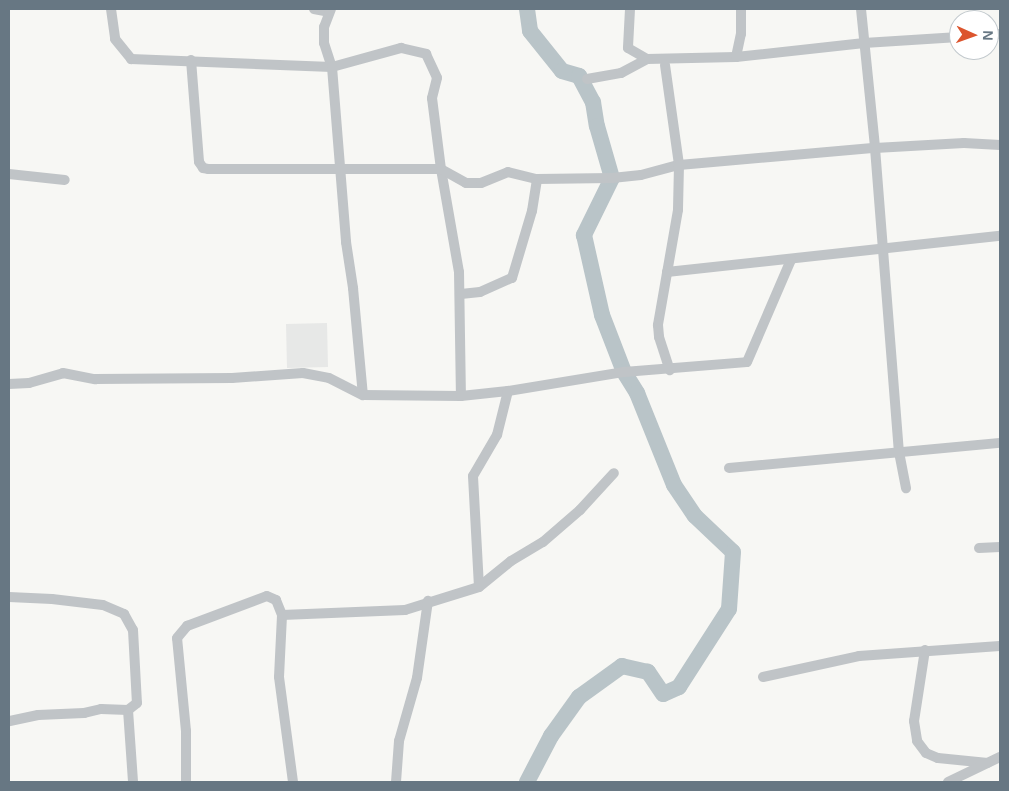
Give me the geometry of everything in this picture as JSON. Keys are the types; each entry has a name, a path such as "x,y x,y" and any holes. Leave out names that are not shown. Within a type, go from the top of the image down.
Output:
{"street":[{"path":"111,9 115,39 131,59 332,67 401,48 426,54 437,78 432,98 461,294 461,396"},
{"path":"314,9 330,10 324,27 324,43 332,67 363,394"},
{"path":"630,9 628,48 647,59"},
{"path":"736,57 741,34 741,9"},
{"path":"861,9 875,148 881,250 898,452 906,488"},
{"path":"587,79 621,73 647,59 736,57 864,43 949,38"},
{"path":"191,60 199,162 203,168 441,169 466,183 481,183 508,172 537,179 641,175 679,165 875,148 964,143 1000,145"},
{"path":"666,65 679,165 678,210 658,325 659,337 670,370"},
{"path":"9,174 65,180"},
{"path":"461,294 480,292 512,278 532,211 537,179"},
{"path":"668,272 1000,236"},
{"path":"9,384 29,383 63,374 95,379 232,378 303,373 329,378 363,394 461,396 508,391 624,372 670,370 747,362 791,260"},
{"path":"478,587 473,476 497,435 508,391"},
{"path":"729,468 1000,443"},
{"path":"282,614 405,610 428,601 478,587 512,560 543,542 580,510 614,473"},
{"path":"978,548 1000,547"},
{"path":"186,782 186,731 176,638 187,626 267,596 276,600 282,614 279,677 293,782"},
{"path":"9,597 52,598 104,605 124,614 133,630 137,703 128,710 101,709 84,713 38,715 9,721"},
{"path":"396,782 399,740 417,678 428,601"},
{"path":"763,677 859,656 1000,646"},
{"path":"925,650 914,721 917,741 926,754 938,758 988,764"},
{"path":"128,710 133,782"},
{"path":"948,782 1000,757"}],"shaded area":[{"path":"327,323 328,367 287,368 286,324"}],"waterway":[{"path":"527,9 530,31 562,71 579,76 593,102 597,126 612,178 584,235 602,315 624,372 637,393 674,485 695,516 733,552 729,609 679,687 663,694 648,672 622,666 579,697 551,736 527,782"}]}
